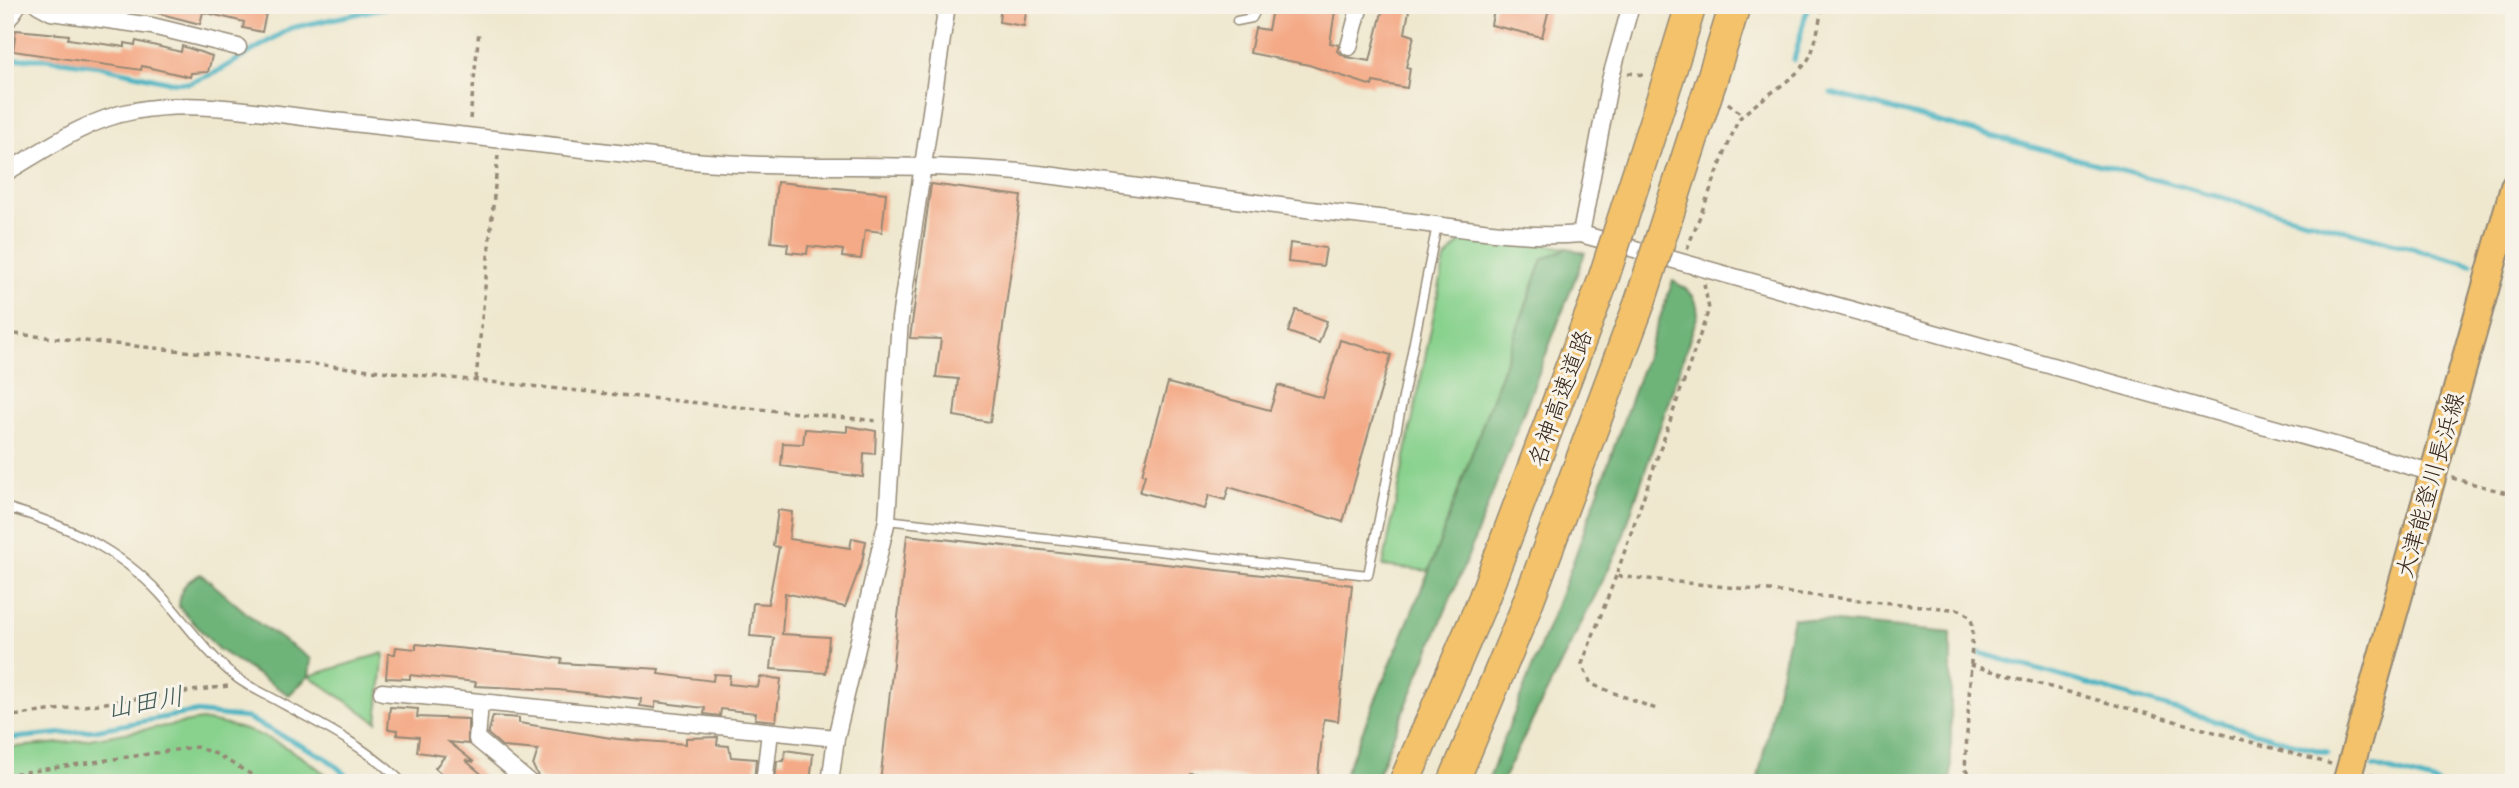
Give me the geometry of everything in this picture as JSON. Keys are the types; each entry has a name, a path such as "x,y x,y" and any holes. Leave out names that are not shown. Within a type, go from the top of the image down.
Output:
{"highway":[{"name":"名神高速道路","path":"1404,783 1483,600 1600,289 1691,5"},
{"name":"名神高速道路","path":"1453,783 1522,618 1640,302 1735,5"}],"main road":[{"name":"大津能登川長浜線","path":"2348,776 2514,187"}],"street":[{"path":"5,24 18,5"},
{"path":"38,5 51,12 152,26 238,47"},
{"path":"830,783 836,738 887,520 900,319 920,167 947,5"},
{"path":"1349,47 1360,5"},
{"path":"1581,234 1610,80 1631,5"},
{"path":"5,173 95,121 136,110 179,107 253,112 669,159 1042,174 1437,225 1553,236 1581,234 2434,473"},
{"path":"382,692 836,738"},
{"path":"480,703 477,739 530,783"},
{"path":"764,783 770,733"}],"lane":[{"path":"1237,21 1252,18 1259,5"},
{"path":"887,520 1368,575 1437,225"},
{"path":"5,507 41,517 118,556 162,596 191,634 239,680 331,730 383,763 403,783"}],"path":[{"path":"1682,262 1738,120 1751,106 1803,67 1811,53 1823,5"},
{"path":"468,135 479,32"},
{"path":"476,379 500,139"},
{"path":"1656,709 1591,684 1585,676 1582,664 1616,576 1709,309 1700,267"},
{"path":"5,333 895,423"},
{"path":"2434,473 2514,495"},
{"path":"1616,576 1962,610 1970,617 1973,626 1965,770 1971,774 2020,783"},
{"path":"1970,665 2348,776 2400,783"},
{"path":"5,717 200,691 230,685 239,680"},
{"path":"5,775 196,747 215,754 266,783"}],"green space":[{"path":"1469,233 1567,248 1543,259 1429,571 1383,566 1445,259"},
{"path":"1567,248 1585,253 1469,554 1374,783 1341,783 1429,571 1543,259"},
{"path":"1673,281 1691,294 1698,314 1619,548 1501,783 1487,783 1572,565"},
{"path":"201,574 258,623 311,659 309,676 289,695 218,649 179,607 184,586"},
{"path":"1793,618 1951,633 1951,783 1757,783"},
{"path":"384,653 377,722 309,676"},
{"path":"201,720 240,728 274,741 305,759 337,783 5,783 5,748 72,742"}],"building":[{"path":"147,5 252,5 267,9 262,32 243,28 244,22 203,12 200,24 146,10"},
{"path":"1001,5 1027,5 1024,26 999,22"},
{"path":"1273,5 1336,5 1330,43 1339,45 1337,51 1346,57 1370,61 1383,8 1410,5 1405,33 1414,36 1406,67 1410,68 1407,88 1373,82 1372,86 1309,65 1250,53 1255,28 1268,30"},
{"path":"1495,5 1550,5 1542,37 1491,25"},
{"path":"16,30 69,35 68,39 125,47 125,43 135,45 136,41 181,52 182,46 212,56 208,72 191,73 190,77 142,66 141,70 13,51"},
{"path":"777,182 886,193 882,232 865,230 861,259 842,257 843,250 808,246 807,254 787,252 788,244 771,242"},
{"path":"931,184 1021,196 990,422 954,416 958,379 936,377 941,339 910,338"},
{"path":"1290,243 1326,248 1323,266 1288,262"},
{"path":"1296,310 1327,321 1319,343 1288,332"},
{"path":"1340,340 1391,355 1343,522 1229,487 1225,500 1209,495 1205,509 1140,492 1145,475 1142,474 1168,383 1270,410 1278,385 1323,398"},
{"path":"847,426 876,431 875,454 864,453 863,477 781,466 783,443 803,444 805,429 847,432"},
{"path":"778,510 792,512 789,539 850,548 852,538 866,541 862,562 845,607 785,593 782,634 829,637 826,673 771,669 774,638 750,636 753,603 768,604 779,547 773,546"},
{"path":"907,535 1352,585 1338,721 1324,719 1317,783 1190,773 1189,783 880,783"},
{"path":"416,644 562,659 561,663 659,669 658,674 713,681 714,674 730,675 729,684 758,687 760,677 781,679 776,721 755,719 756,713 721,709 720,716 704,714 705,708 655,702 655,708 640,706 641,699 558,690 475,686 476,682 410,675 410,679 386,678 388,654 395,654 396,647 416,649"},
{"path":"390,707 418,709 417,717 468,719 468,744 449,742 474,762 465,760 492,783 452,783 435,768 445,756 417,752 419,737 397,735 398,730 388,729"},
{"path":"493,716 519,718 519,723 617,739 686,744 686,738 718,737 717,745 729,746 731,757 756,759 754,783 557,783 539,778 533,766 538,750 503,747 488,734"},
{"path":"785,750 813,754 810,783 775,783 777,761 784,761"}],"waterway":[{"path":"5,55 15,59 46,59 99,66 170,82 189,83 215,73 291,28 397,5"},
{"path":"412,5 453,9 481,5"},
{"path":"1794,60 1808,5"},
{"path":"1831,93 2471,264"},
{"path":"1980,653 2327,753"},
{"name":"山田川","path":"5,739 95,730 194,712 247,718 326,758 356,783"},
{"path":"2373,766 2437,783"}]}
